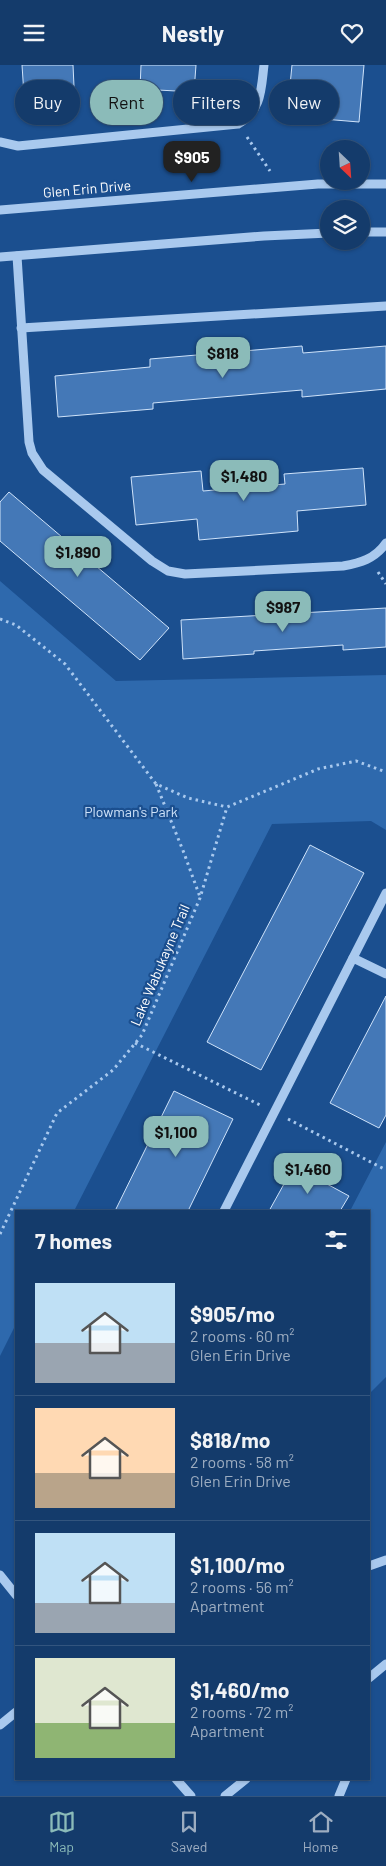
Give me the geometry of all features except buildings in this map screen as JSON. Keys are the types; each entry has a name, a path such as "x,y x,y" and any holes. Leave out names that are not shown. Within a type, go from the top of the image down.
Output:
{"street":[{"path":"259,101 264,65"},
{"path":"0,143 18,146 238,125"},
{"name":"Glen Erin Drive","path":"0,210 318,184 386,184"},
{"path":"370,231 386,232"},
{"path":"0,257 264,236 320,233"},
{"path":"17,256 29,442 37,462 145,555 168,571 185,574 342,566 370,559 386,543"},
{"path":"21,327 386,306"},
{"path":"225,1210 386,893"},
{"path":"353,957 386,974"},
{"path":"370,1566 386,1560"},
{"path":"0,1575 15,1594"},
{"path":"370,1677 386,1664"},
{"path":"0,1725 15,1713"},
{"path":"177,1780 191,1796"},
{"path":"225,1796 245,1780"},
{"path":"339,1796 346,1780"}],"path":[{"path":"238,125 282,187"},
{"path":"0,619 16,625 64,664 156,784 200,898"},
{"path":"156,784 188,798 227,807 318,769 356,761 386,772"},
{"name":"Lake Wabukayne Trail","path":"0,1234 57,1113 113,1070 142,1035 200,898 227,807"}],"green space":[{"name":"Plowman's Park","path":"0,581 116,681 386,675 386,830 371,821 272,824 75,1210 15,1210 15,1326 0,1356"},
{"path":"386,1142 386,1377 370,1393 370,1210 351,1210"}]}
